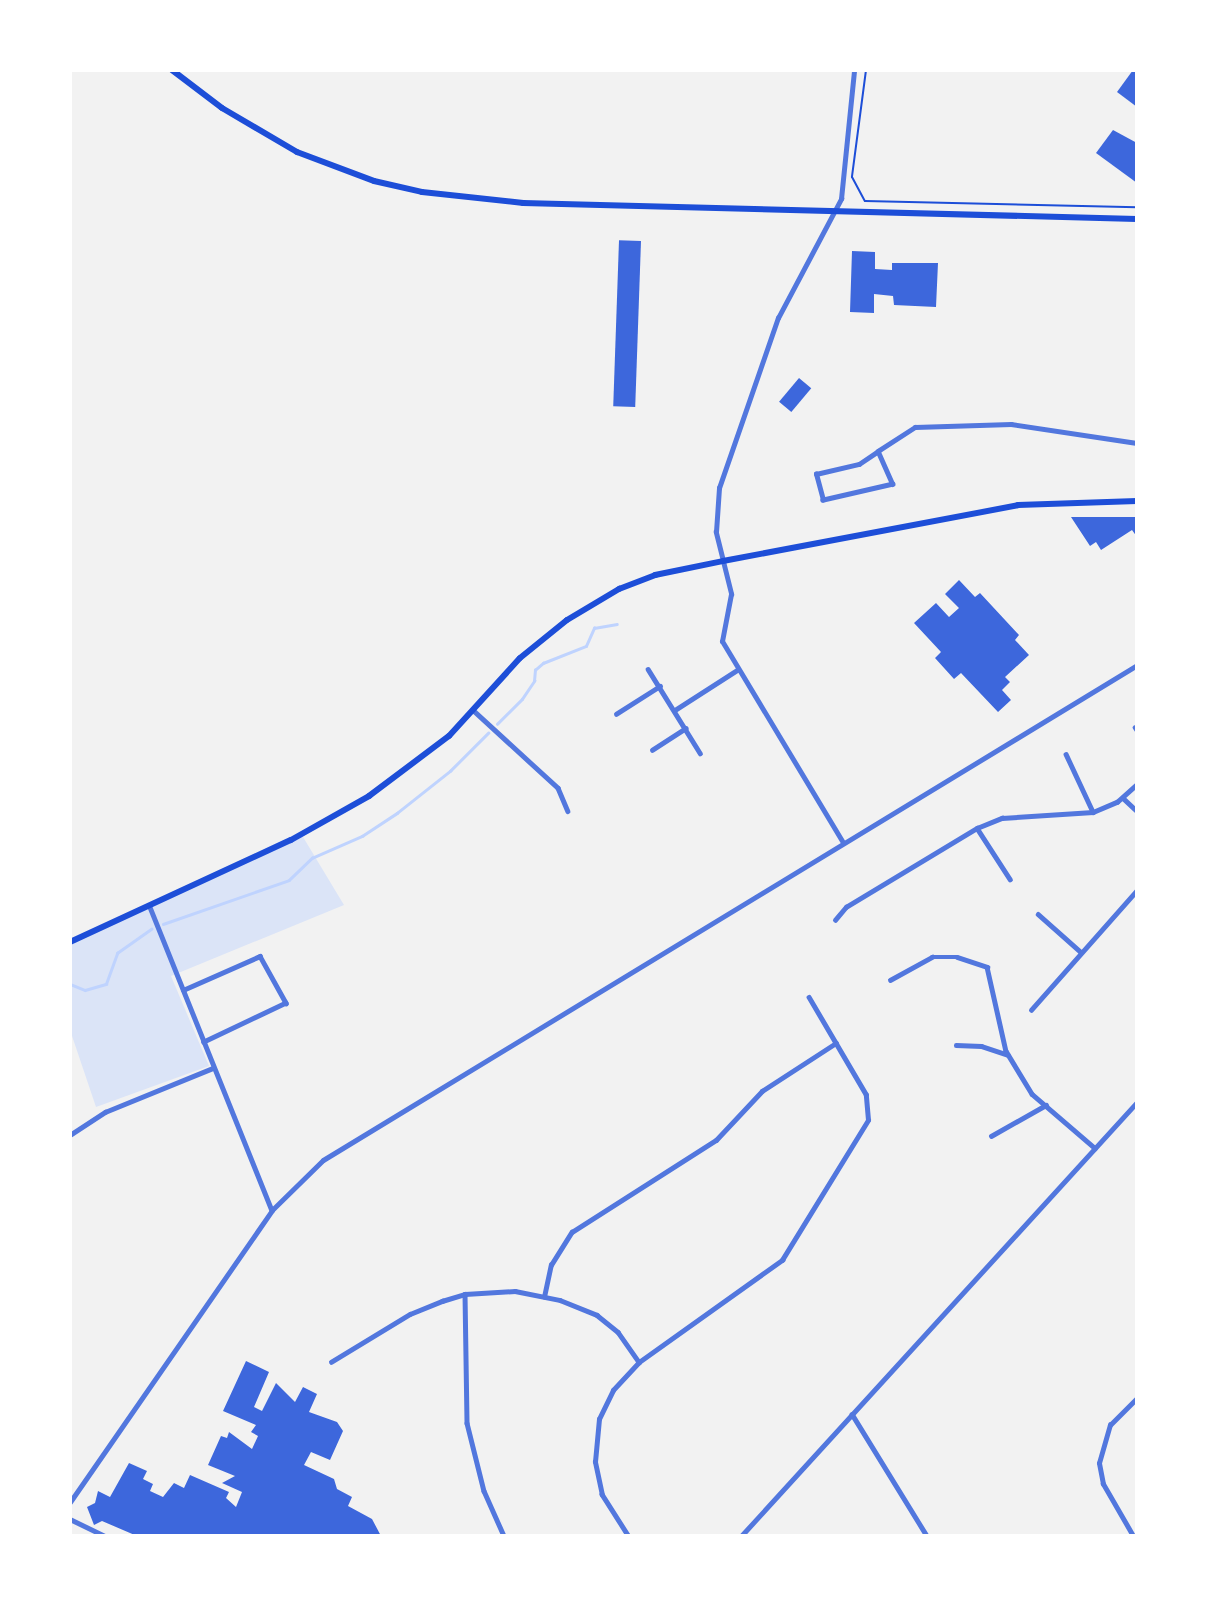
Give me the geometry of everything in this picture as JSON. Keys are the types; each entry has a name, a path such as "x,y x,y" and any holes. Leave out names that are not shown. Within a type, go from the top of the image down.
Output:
{"main road":[{"path":"172,70 266,136 331,166 404,189 492,201 1137,219"},
{"path":"70,942 149,907 358,804 420,761 520,658 567,620 619,589 655,575 1018,505 1137,501"}],"street":[{"path":"843,842 737,670 722,641 731,594 723,561 716,509 726,467 788,296 837,211 844,186 854,70"},
{"path":"878,451 893,484 823,500 816,474 859,464 878,451 923,426 1011,424 1137,443"},
{"path":"70,1502 272,1210 347,1143 1137,664"},
{"path":"648,669 700,752"},
{"path":"676,710 737,670"},
{"path":"616,714 660,686"},
{"path":"472,710 558,789 568,811"},
{"path":"652,750 686,728"},
{"path":"1066,754 1093,812"},
{"path":"835,920 846,907 977,828 1002,818 1093,812 1123,798 1137,783"},
{"path":"1123,798 1137,811"},
{"path":"977,828 1010,879"},
{"path":"1031,1010 1081,952 1135,898 1137,890"},
{"path":"149,907 272,1210"},
{"path":"1038,914 1081,952"},
{"path":"183,990 260,956 286,1003 204,1042"},
{"path":"890,980 932,957 957,957 987,967 1009,1055 1032,1094 1095,1148"},
{"path":"628,1536 602,1495 594,1449 605,1405 624,1375 639,1362 769,1272 782,1260 870,1112 862,1086 809,998"},
{"path":"544,1297 551,1265 572,1232 716,1140 762,1091 836,1043"},
{"path":"956,1045 981,1046 1009,1055"},
{"path":"70,1135 105,1112 213,1068"},
{"path":"741,1536 1137,1102"},
{"path":"991,1136 1046,1105"},
{"path":"331,1362 410,1314 465,1294 515,1291 544,1297 597,1315 618,1332 639,1362"},
{"path":"465,1294 467,1423 484,1491 504,1536"},
{"path":"1133,1536 1103,1484 1099,1463 1110,1425 1137,1398"},
{"path":"852,1414 927,1536"},
{"path":"70,1519 104,1536"}],"path":[{"path":"866,70 852,177 865,201 1137,207"}],"shaded area":[{"path":"300,832 344,905 171,976 209,1066 96,1107 70,1030 70,941"}],"building":[{"path":"1133,70 1137,70 1137,107 1117,92"},
{"path":"1113,130 1137,143 1137,183 1096,153"},
{"path":"619,240 641,241 635,407 613,406"},
{"path":"852,251 875,252 875,269 892,270 892,263 938,263 936,307 894,305 893,296 874,294 874,313 850,312"},
{"path":"799,378 811,388 791,412 779,402"},
{"path":"1071,517 1137,517 1137,537 1132,530 1101,550 1096,542 1090,546"},
{"path":"959,580 975,597 980,593 1019,635 1015,640 1029,655 1005,677 1010,682 1002,690 1011,700 998,712 961,673 954,679 935,658 941,652 914,623 936,603 949,617 959,608 945,594"},
{"path":"246,1361 269,1372 254,1407 262,1411 276,1383 295,1402 303,1387 317,1394 309,1412 337,1422 343,1431 330,1460 311,1452 304,1465 334,1479 337,1489 352,1497 348,1506 372,1519 381,1536 137,1536 102,1521 94,1525 87,1507 95,1503 98,1491 110,1497 129,1463 147,1471 143,1479 153,1484 150,1491 163,1497 174,1483 184,1488 190,1475 229,1492 226,1498 236,1507 242,1492 222,1483 235,1476 208,1465 221,1436 227,1438 229,1432 252,1449 258,1436 251,1432 256,1425 223,1411"}],"waterway":[{"path":"497,724 522,699 534,681 535,670 543,663 586,646 594,628 617,624"},
{"path":"163,924 289,880 312,858 362,836 397,813 450,771 488,733"},
{"path":"70,984 85,990 106,984 117,953 151,929"}]}
